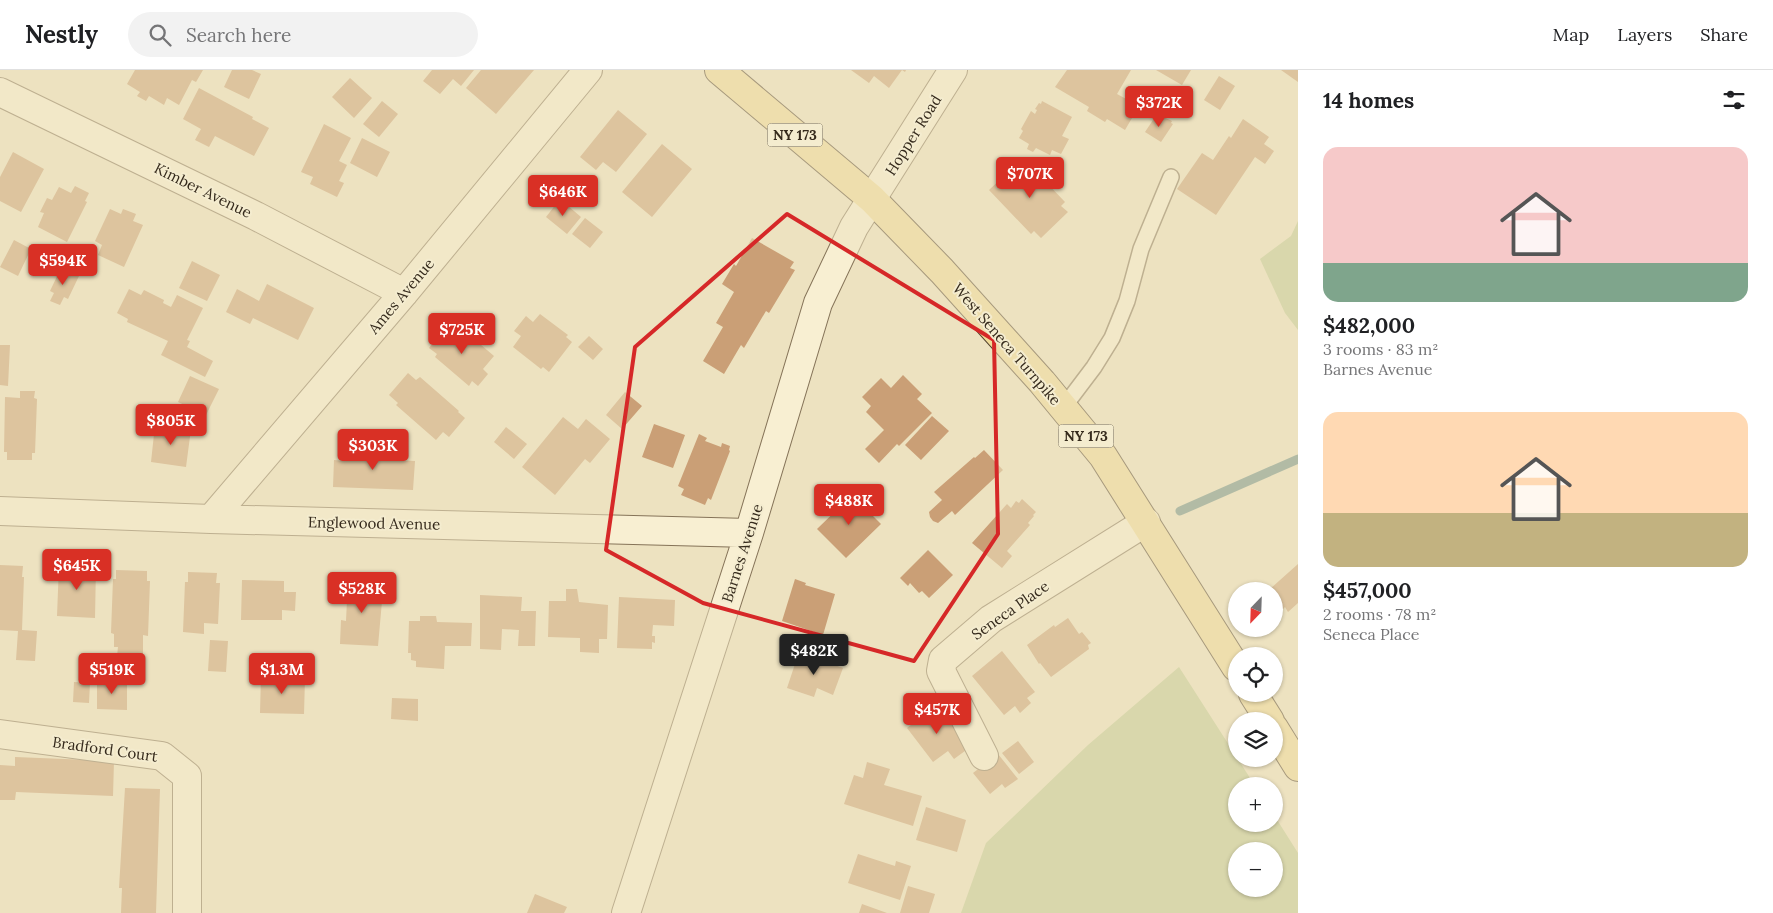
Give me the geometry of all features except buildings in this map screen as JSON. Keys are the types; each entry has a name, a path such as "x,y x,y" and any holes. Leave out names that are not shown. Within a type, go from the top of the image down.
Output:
{"main road":[{"name":"West Seneca Turnpike","path":"719,70 872,199 942,271 1063,408 1103,456 1228,654"},
{"path":"1283,743 1298,768"}],"street":[{"name":"Ames Avenue","path":"211,519 404,293 588,70"},
{"name":"Hopper Road","path":"872,199 953,70"},
{"name":"Kimber Avenue","path":"0,92 256,216 404,293"},
{"name":"Barnes Avenue","path":"626,913 749,533 818,303 854,227 872,199"},
{"name":"Englewood Avenue","path":"0,511 211,519 749,533"},
{"name":"Seneca Place","path":"984,756 941,671 944,660 991,619 1146,522"},
{"name":"Bradford Court","path":"0,734 162,756 187,776 187,913"}],"lane":[{"path":"1063,408 1094,368 1112,338 1127,300 1141,249 1171,177"}],"highlighted area":[{"path":"787,214 994,340 998,534 914,661 703,603 606,550 635,347"}],"green space":[{"path":"1298,221 1298,330 1285,313 1260,259 1291,236"},
{"path":"1179,667 1228,744 1228,767 1243,767 1249,777 1228,777 1228,832 1283,832 1283,829 1298,853 1298,913 961,913 986,843 1088,745"}],"waterway":[{"path":"1180,511 1298,459"}]}
